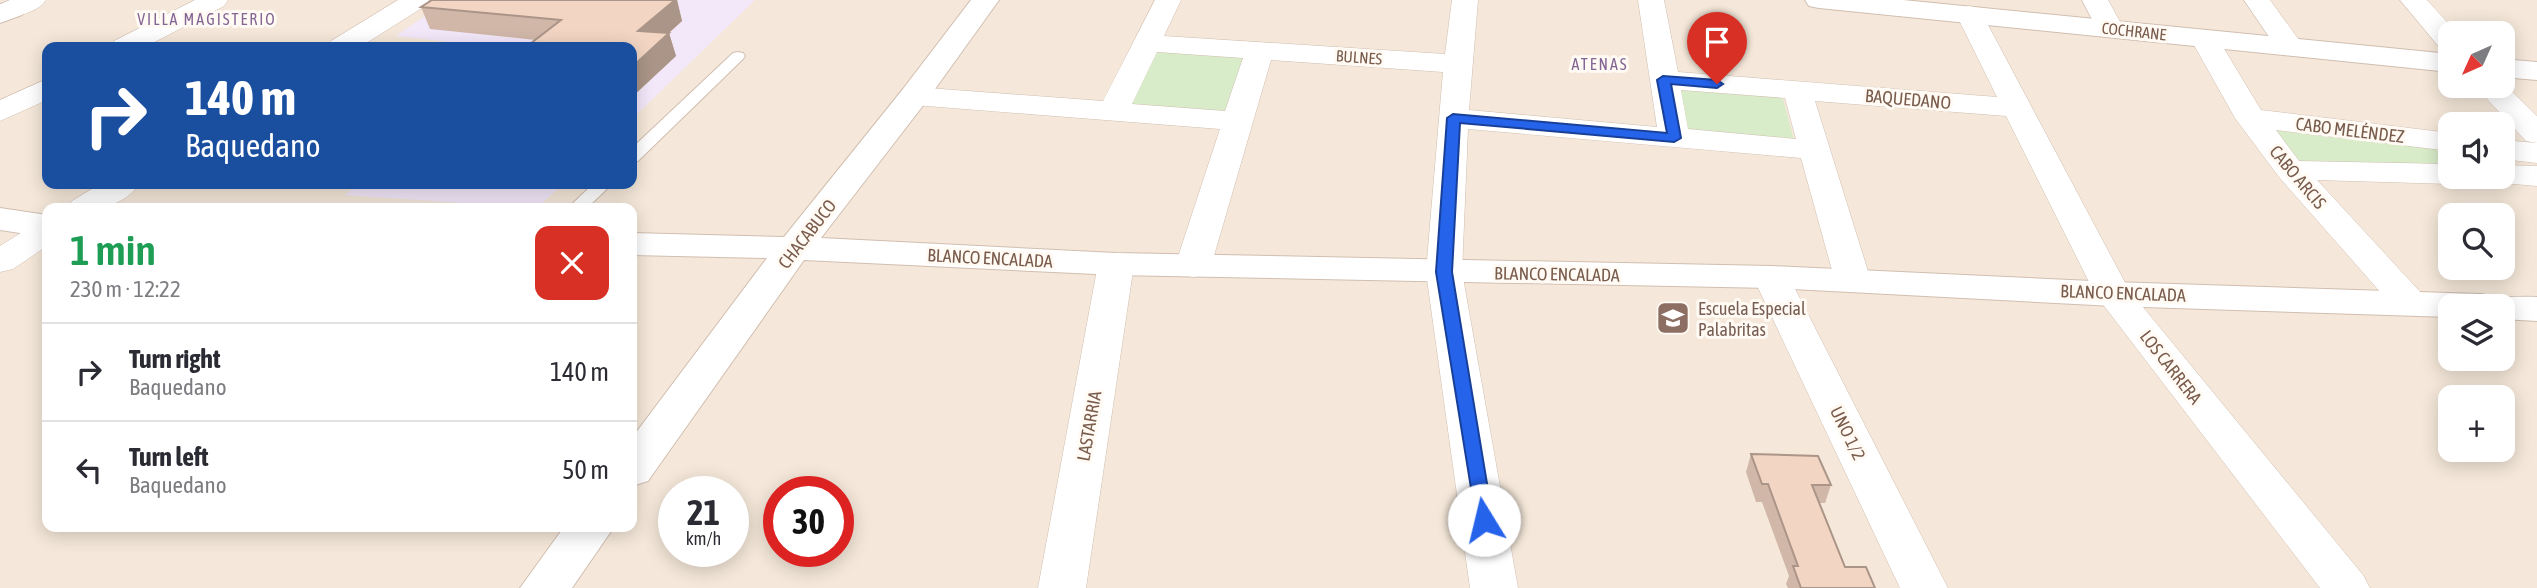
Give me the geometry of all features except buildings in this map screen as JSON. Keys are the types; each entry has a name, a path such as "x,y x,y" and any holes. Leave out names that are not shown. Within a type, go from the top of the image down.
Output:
{"street":[{"path":"134,42 215,0"},
{"path":"349,42 416,0"},
{"name":"CHACABUCO","path":"637,463 794,248 915,96 985,0"},
{"path":"1114,112 1168,0"},
{"path":"1465,0 1453,118 1444,272 1494,588"},
{"path":"1651,0 1674,138"},
{"name":"COCHRANE","path":"1819,0 1929,5 1969,14 2438,62"},
{"path":"2095,0 2110,29"},
{"path":"2257,0 2291,47"},
{"path":"2413,0 2438,28"},
{"name":"LOS CARRERA","path":"1969,14 2113,294 2346,588"},
{"name":"CABO ARCIS","path":"2204,38 2250,118 2290,170 2410,303"},
{"name":"BULNES","path":"1149,43 1459,64"},
{"path":"1193,265 1259,51"},
{"path":"2515,69 2537,71"},
{"name":"BAQUEDANO","path":"1663,80 2019,108"},
{"path":"1797,90 1853,281"},
{"path":"0,112 42,91"},
{"path":"915,96 1238,121"},
{"path":"2502,98 2537,134"},
{"path":"1453,118 1813,150"},
{"name":"CABO MELÉNDEZ","path":"2250,118 2438,141"},
{"path":"2515,150 2537,153"},
{"name":"CABO MELÉNDEZ","path":"2290,170 2438,174"},
{"path":"2515,175 2537,176"},
{"path":"92,203 115,189"},
{"path":"0,219 42,228"},
{"path":"0,261 42,232"},
{"name":"BLANCO ENCALADA","path":"637,244 794,248 1116,264 1771,278 2113,294 2438,304"},
{"name":"LASTARRIA","path":"1062,588 1116,264"},
{"name":"UNO 1/2","path":"1771,278 1924,588"},
{"path":"2515,308 2537,309"},
{"path":"545,588 586,532"}],"lane":[{"path":"637,152 737,56"},
{"path":"583,203 598,189"}],"shaded area":[{"path":"0,0 2537,0 2537,588 0,588"},
{"path":"448,0 755,0 637,114 637,42 450,42 396,36"},
{"path":"352,189 558,189 542,203 463,203 345,195"}],"green space":[{"path":"1157,46 1247,54 1223,116 1127,107"},
{"path":"1675,84 1781,92 1795,143 1682,134"},
{"path":"2273,130 2438,149 2438,168 2302,163"}],"place":[{"name":"Escuela Especial Palabritas","path":"1673,318"}],"district":[{"name":"VILLA MAGISTERIO","path":"207,19"},
{"name":"ATENAS","path":"1600,64"}],"route":[{"path":"1484,520 1444,272 1453,118 1674,138 1663,80 1717,84"}]}
